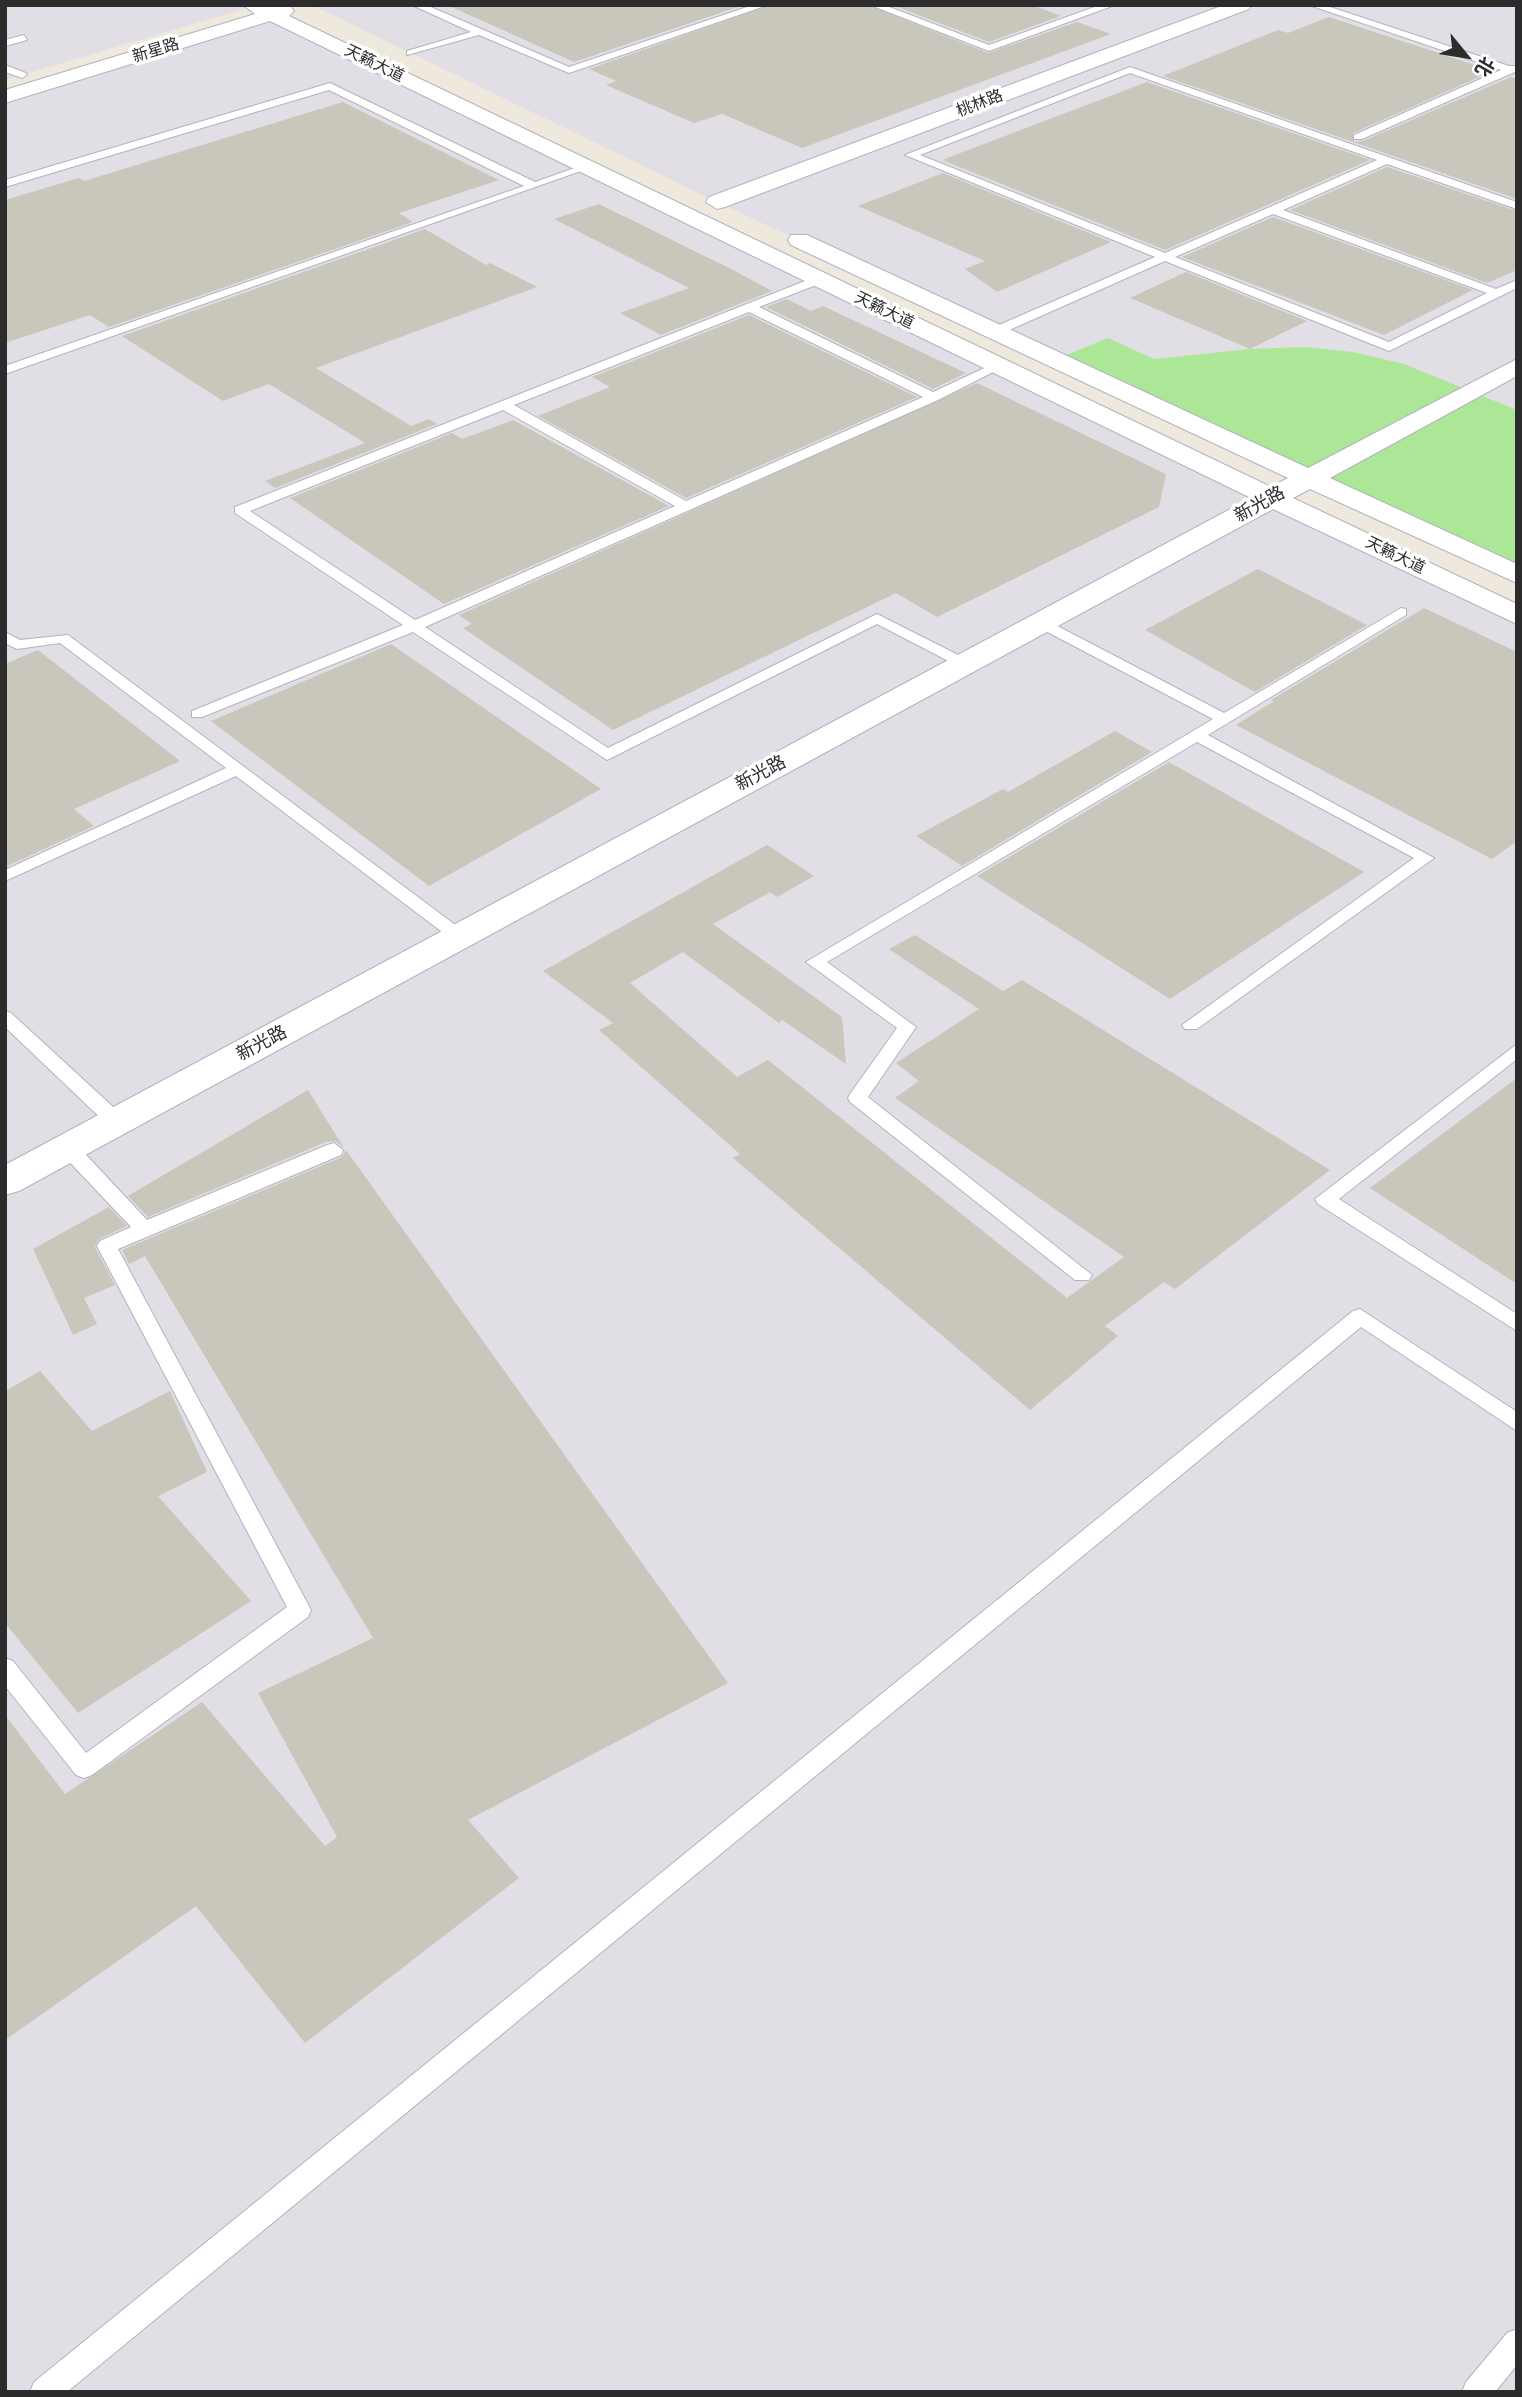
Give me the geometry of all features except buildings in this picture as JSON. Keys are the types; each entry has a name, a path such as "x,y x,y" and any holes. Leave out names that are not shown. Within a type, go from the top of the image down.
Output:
{"street":[{"name":"新星路","path":"11,74 259,8 306,5"},
{"name":"桃林路","path":"717,202 1242,5"},
{"name":"新星路","path":"5,97 259,8"},
{"name":"天籁大道","path":"259,8 997,367 1517,615"},
{"name":"天籁大道","path":"387,41 436,65"},
{"path":"693,190 743,214"},
{"name":"天籁大道","path":"780,232 1517,575"},
{"name":"新光路","path":"5,1182 1517,366"}],"lane":[{"path":"417,5 569,70 763,5"},
{"path":"875,5 989,48 1110,5"},
{"path":"1314,5 1513,68"},
{"path":"411,53 480,32"},
{"path":"5,43 24,38"},
{"path":"1358,137 1513,68"},
{"path":"1517,206 1130,70 910,155 1389,347 1517,283"},
{"path":"5,184 330,86 534,186"},
{"path":"994,332 1387,160"},
{"path":"5,370 587,167"},
{"path":"1273,210 1497,293"},
{"path":"820,279 240,510 607,755 877,618 965,664"},
{"path":"749,307 933,397"},
{"path":"197,714 414,626 997,367"},
{"path":"504,405 685,506"},
{"path":"1082,1275 857,1098 907,1027 815,962 1401,612"},
{"path":"1041,623 1224,719"},
{"path":"9,644 63,638 460,937"},
{"path":"1191,1025 1426,858 1196,735"},
{"path":"5,876 237,769"},
{"path":"5,1017 117,1122"},
{"path":"1517,1050 1325,1199 1517,1324"},
{"path":"68,1148 144,1229"},
{"path":"5,1668 83,1768 300,1610 107,1246 334,1150"},
{"path":"44,2392 1360,1316 1517,1423"},
{"path":"1476,2392 1517,2343"}],"shaded area":[{"path":"5,5 252,5 254,6 5,80"},
{"path":"312,5 1517,5 1517,575 717,202"},
{"path":"272,15 1517,615 1517,2392 5,2392 5,95"}],"green space":[{"path":"1108,338 1154,359 1250,349 1305,347 1353,352 1404,364 1517,410 1517,575 1054,360"}]}
